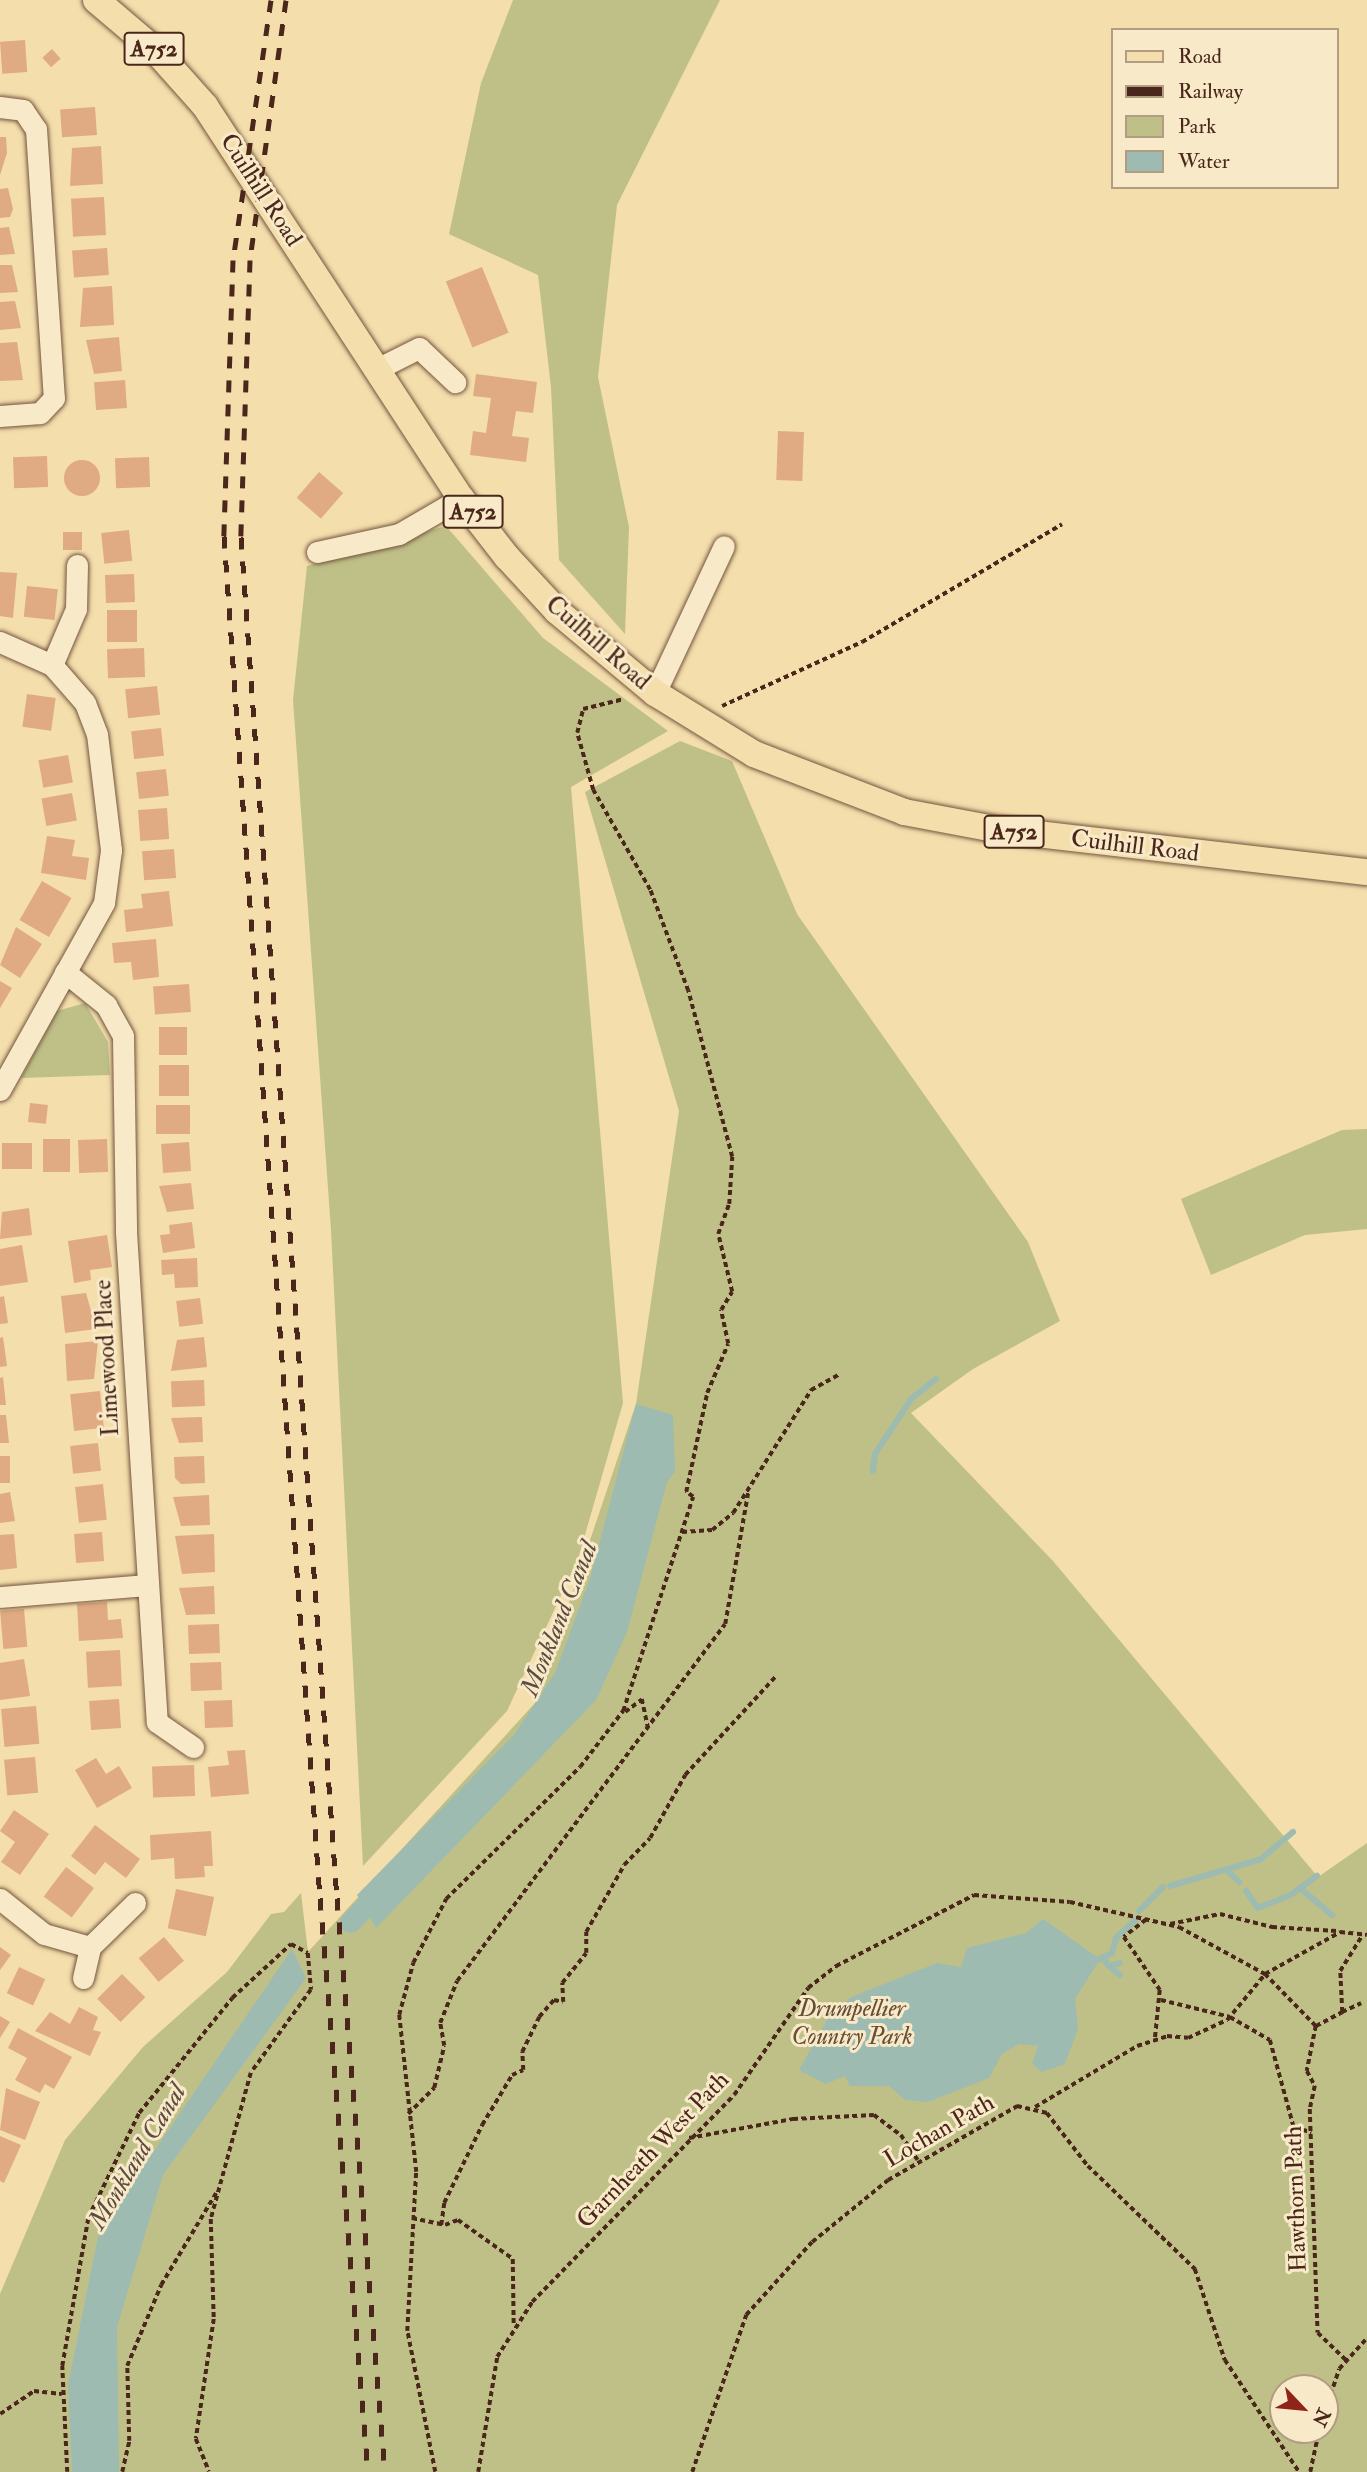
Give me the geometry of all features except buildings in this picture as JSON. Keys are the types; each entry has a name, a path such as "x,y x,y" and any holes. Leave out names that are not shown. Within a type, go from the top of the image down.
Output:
{"main road":[{"name":"Cuilhill Road","path":"98,1 156,51 205,106 461,498 556,611 656,693 695,720 814,782 916,815 1367,872"}],"street":[{"path":"0,107 23,110 36,129 54,398 40,413 0,416"},
{"path":"377,369 419,348 455,382"},
{"path":"317,552 399,534 461,498"},
{"path":"656,693 724,546"},
{"path":"52,665 76,609 77,565"},
{"path":"0,642 52,665 85,702 97,734 111,850 104,902 0,1090"},
{"name":"Limewood Place","path":"65,972 106,1004 123,1036 126,1232 146,1585 157,1722 193,1747"},
{"path":"0,1597 146,1585"},
{"path":"0,1899 44,1934 90,1947"},
{"path":"83,1978 90,1947 135,1903"}],"path":[{"path":"695,720 862,642 1062,524"},
{"path":"621,1714 693,1497 685,1492 707,1393 728,1344 721,1310 732,1292 730,1272 718,1254 718,1234 729,1203 732,1157 688,991 650,890 593,790 576,733 583,709 656,693"},
{"path":"682,1532 712,1530 748,1492 811,1390 840,1374"},
{"path":"407,2115 434,2088 444,2046 440,2023 457,1981 725,1624 748,1492"},
{"path":"441,2225 444,2203 482,2125 512,2075 523,2070 522,2052 539,2017 554,2000 563,2002 562,1983 586,1953 586,1932 624,1865 650,1838 685,1775 775,1677"},
{"path":"435,2472 407,2331 416,2172 407,2115 399,2015 414,1963 446,1899 580,1767 621,1714 642,1699 648,1727"},
{"name":"Garnheath West Path","path":"478,2472 497,2357 532,2302 687,2138 734,2095 820,1976 974,1895 1070,1902 1168,1924 1265,1974 1316,2026"},
{"path":"1168,1924 1220,1914 1272,1927 1339,1932 1361,1938"},
{"path":"1146,1920 1124,1937 1156,1977 1161,2000 1156,2040"},
{"path":"1034,2107 1156,2040 1188,2038 1230,2017 1265,1974 1339,1932"},
{"path":"1340,2013 1340,1971 1361,1938 1367,1935"},
{"path":"67,2472 62,2394 79,2248 120,2147 139,2113 232,1998 291,1944 308,1953 305,1966 314,1979 299,2013 251,2073 211,2219 214,2319 196,2439 209,2472"},
{"path":"1161,2000 1230,2017 1270,2040 1294,2129 1312,2132"},
{"path":"1316,2026 1361,2003"},
{"name":"Hawthorn Path","path":"1316,2026 1307,2071 1315,2086 1312,2132 1318,2333 1347,2361"},
{"name":"Lochan Path","path":"692,2472 746,2315 812,2242 918,2160 992,2125 1017,2106 1034,2107 1047,2113 1088,2166 1195,2269 1225,2360 1299,2472"},
{"path":"687,2138 793,2119 874,2115 901,2135 918,2160"},
{"path":"122,2472 129,2441 127,2366 161,2285 217,2191"},
{"path":"412,2218 441,2225 458,2220 513,2259 514,2330"},
{"path":"1339,2379 1347,2361 1367,2338"},
{"path":"0,2414 34,2391 62,2394"},
{"path":"1310,2472 1316,2444"}],"green space":[{"path":"513,0 720,0 617,205 598,377 629,527 625,634 559,560 551,387 538,275 449,234 481,83"},
{"path":"446,526 543,638 668,731 571,787 623,1403 578,1559 507,1711 363,1866 331,1230 293,700 307,566"},
{"name":"Drumpellier Country Park","path":"680,741 732,761 797,914 1028,1242 1060,1321 973,1369 911,1413 1053,1561 1318,1877 1367,1843 1367,2472 0,2472 0,2294 65,2140 143,2047 227,1972 271,1914 284,1912 301,1893 308,1952 535,1703 636,1404 679,1111 585,792"},
{"path":"85,1003 108,1042 110,1075 21,1078 57,1011"},
{"path":"1367,1129 1367,1229 1305,1235 1211,1275 1181,1199 1342,1130"}],"water":[{"path":"636,1404 673,1415 675,1472 667,1482 627,1632 596,1700 376,1928 357,1895 514,1735 555,1673 590,1579"},
{"path":"1043,1919 1100,1959 1075,1999 1078,2029 1065,2064 1042,2072 1032,2064 1038,2046 1019,2044 1002,2054 989,2078 928,2102 905,2100 889,2086 850,2086 845,2076 826,2084 799,2070 828,2018 851,1997 937,1963 961,1967 967,1948 1026,1933"},
{"path":"292,1949 306,1978 163,2175 117,2327 119,2472 72,2472 68,2385 99,2232"}],"waterway":[{"path":"873,1471 875,1454 911,1399 936,1379"},
{"path":"1170,1886 1261,1859 1293,1832"},
{"path":"1228,1871 1239,1882"},
{"path":"1296,1891 1317,1876"},
{"path":"1139,1911 1163,1887"},
{"path":"1300,1888 1332,1915"},
{"name":"Monkland Canal","path":"350,1922 382,1889"},
{"path":"1246,1891 1258,1908 1293,1894"},
{"path":"1100,1959 1112,1953 1116,1938 1135,1920"},
{"path":"1103,1958 1109,1966 1120,1963"},
{"path":"1109,1966 1120,1975"}],"railway":[{"path":"271,0 233,260 224,536 320,1898 368,2472"},
{"path":"286,0 250,260 241,537 337,1898 385,2472"}]}
